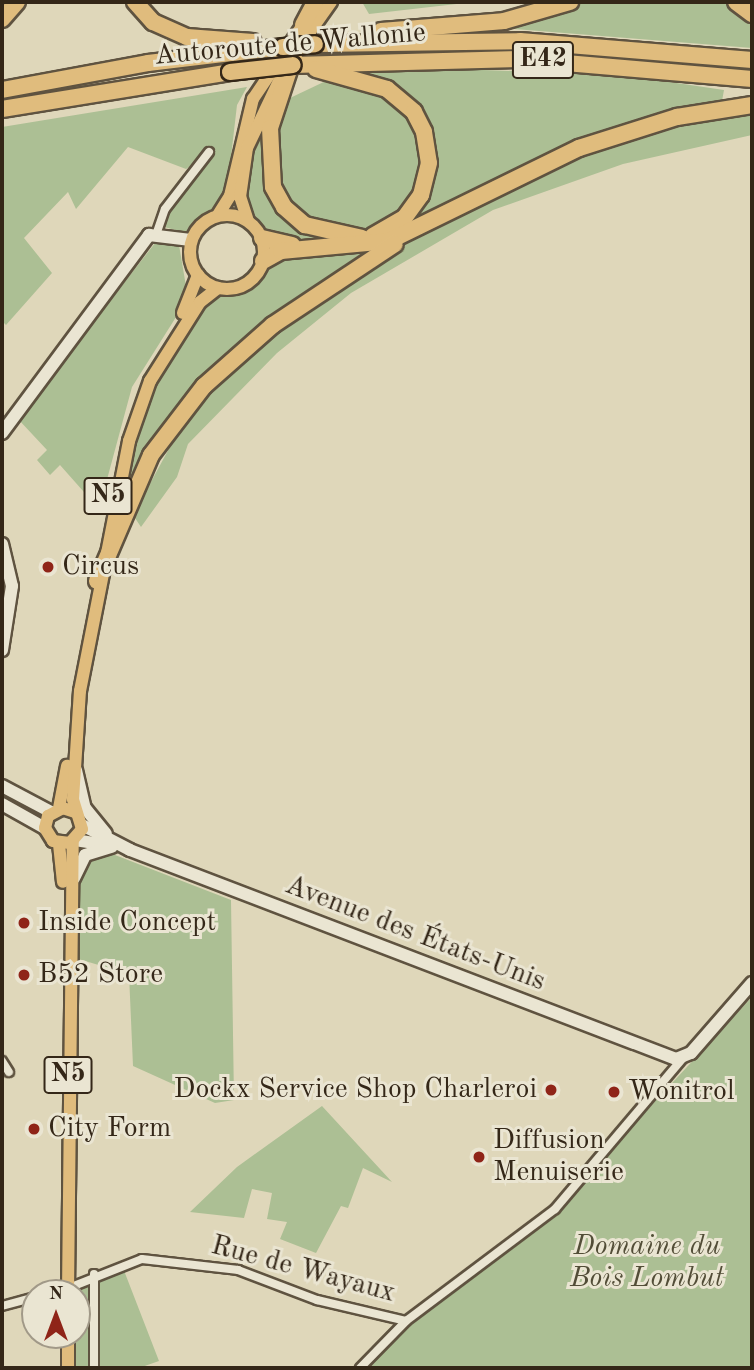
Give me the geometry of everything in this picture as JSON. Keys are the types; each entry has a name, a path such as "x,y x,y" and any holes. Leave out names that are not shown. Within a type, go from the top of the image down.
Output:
{"highway":[{"path":"2,19 17,2"},
{"path":"135,2 153,22 178,34 290,55 363,79 401,99 428,146 426,178 412,208 388,230 364,238 288,245 262,238"},
{"path":"303,25 318,2"},
{"path":"342,42 377,32 505,21 570,2"},
{"path":"736,2 752,14"},
{"name":"Autoroute de Wallonie","path":"6,110 230,72 342,42 520,41 752,60"},
{"name":"Autoroute de Wallonie","path":"2,90 244,46"},
{"path":"290,55 270,128 273,187 284,207 305,225 364,238"},
{"name":"Autoroute de Wallonie","path":"329,66 519,59 752,79"},
{"path":"263,261 281,251 381,243 579,148 677,117 752,104"},
{"path":"97,581 151,455 204,386 273,325 425,224"}],"main road":[{"path":"263,261 262,238 248,221 240,197 252,131 290,55 331,2"},
{"path":"218,288 198,275 191,240 218,215 230,196 249,107 303,25"},
{"path":"218,215 248,221"},
{"name":"N5","path":"68,1279 68,899 74,841 82,825 75,812 75,768 97,581 144,393 195,309 218,288 246,284 263,261"},
{"name":"N5","path":"45,828 55,810 90,581 121,440 136,391 188,305 198,275"},
{"path":"55,810 75,812"},
{"path":"45,828 59,844 74,841"},
{"name":"N5","path":"59,844 68,899"},
{"path":"68,1349 68,1368"}],"street":[{"path":"2,433 157,232 165,209 209,152"},
{"path":"157,232 191,240"},
{"path":"2,544 12,586 2,650"},
{"path":"68,899 85,855 111,843 89,815 75,768"},
{"path":"3,799 55,810"},
{"path":"3,799 45,828"},
{"name":"Avenue des États-Unis","path":"82,825 111,843 683,1058"},
{"name":"Avenue des États-Unis","path":"74,841 111,843"},
{"path":"360,1368 406,1321 492,1262 555,1209 683,1058 752,983"},
{"path":"2,1061 9,1072"},
{"name":"Rue de Wayaux","path":"84,1279 94,1273 142,1259 216,1266 317,1300 406,1321"},
{"path":"94,1273 94,1368"},
{"path":"2,1306 21,1300"}],"green space":[{"path":"362,2 474,2 369,14"},
{"path":"583,2 724,2 752,21 752,48 503,28 547,19"},
{"path":"430,68 622,75 724,90 722,101 675,113 399,228 434,152 393,86 367,73"},
{"path":"330,79 374,89 408,115 424,152 419,184 403,211 362,231 310,217 287,200 275,176 275,145 290,98"},
{"path":"247,87 237,105 225,208 187,233 164,227 165,209 206,155 186,169 128,147 76,209 68,192 24,238 52,273 6,325 2,321 2,127"},
{"path":"272,105 279,201 343,242 274,243 245,206 244,168"},
{"path":"752,114 752,135 623,164 493,210 351,293 277,353 188,444 177,477 141,527 133,515 190,410 248,353 358,271 446,219 593,151 675,125"},
{"path":"159,238 179,245 188,298 132,387 99,509 60,465 50,475 37,460 47,450 18,419"},
{"path":"393,242 331,275 213,369 114,521 148,393 211,298 249,290 280,256"},
{"path":"97,848 231,900 234,1100 215,1103 133,1066 129,974 75,958 78,864"},
{"name":"Domaine du Bois Lombut","path":"752,997 752,1368 363,1368 413,1317 581,1181"},
{"path":"322,1106 392,1182 363,1168 348,1208 341,1206 316,1253 280,1239 287,1222 267,1219 272,1193 252,1189 244,1218 190,1212 237,1167"},
{"path":"123,1268 159,1361 139,1368 75,1368 76,1349 91,1349 91,1279 85,1279"}],"place":[{"name":"Circus","path":"48,567"},
{"name":"Inside Concept","path":"24,923"},
{"name":"B52 Store","path":"24,975"},
{"name":"Dockx Service Shop Charleroi","path":"551,1090"},
{"name":"Wonitrol","path":"614,1092"},
{"name":"City Form","path":"34,1129"},
{"name":"Diffusion Menuiserie","path":"479,1157"}]}
